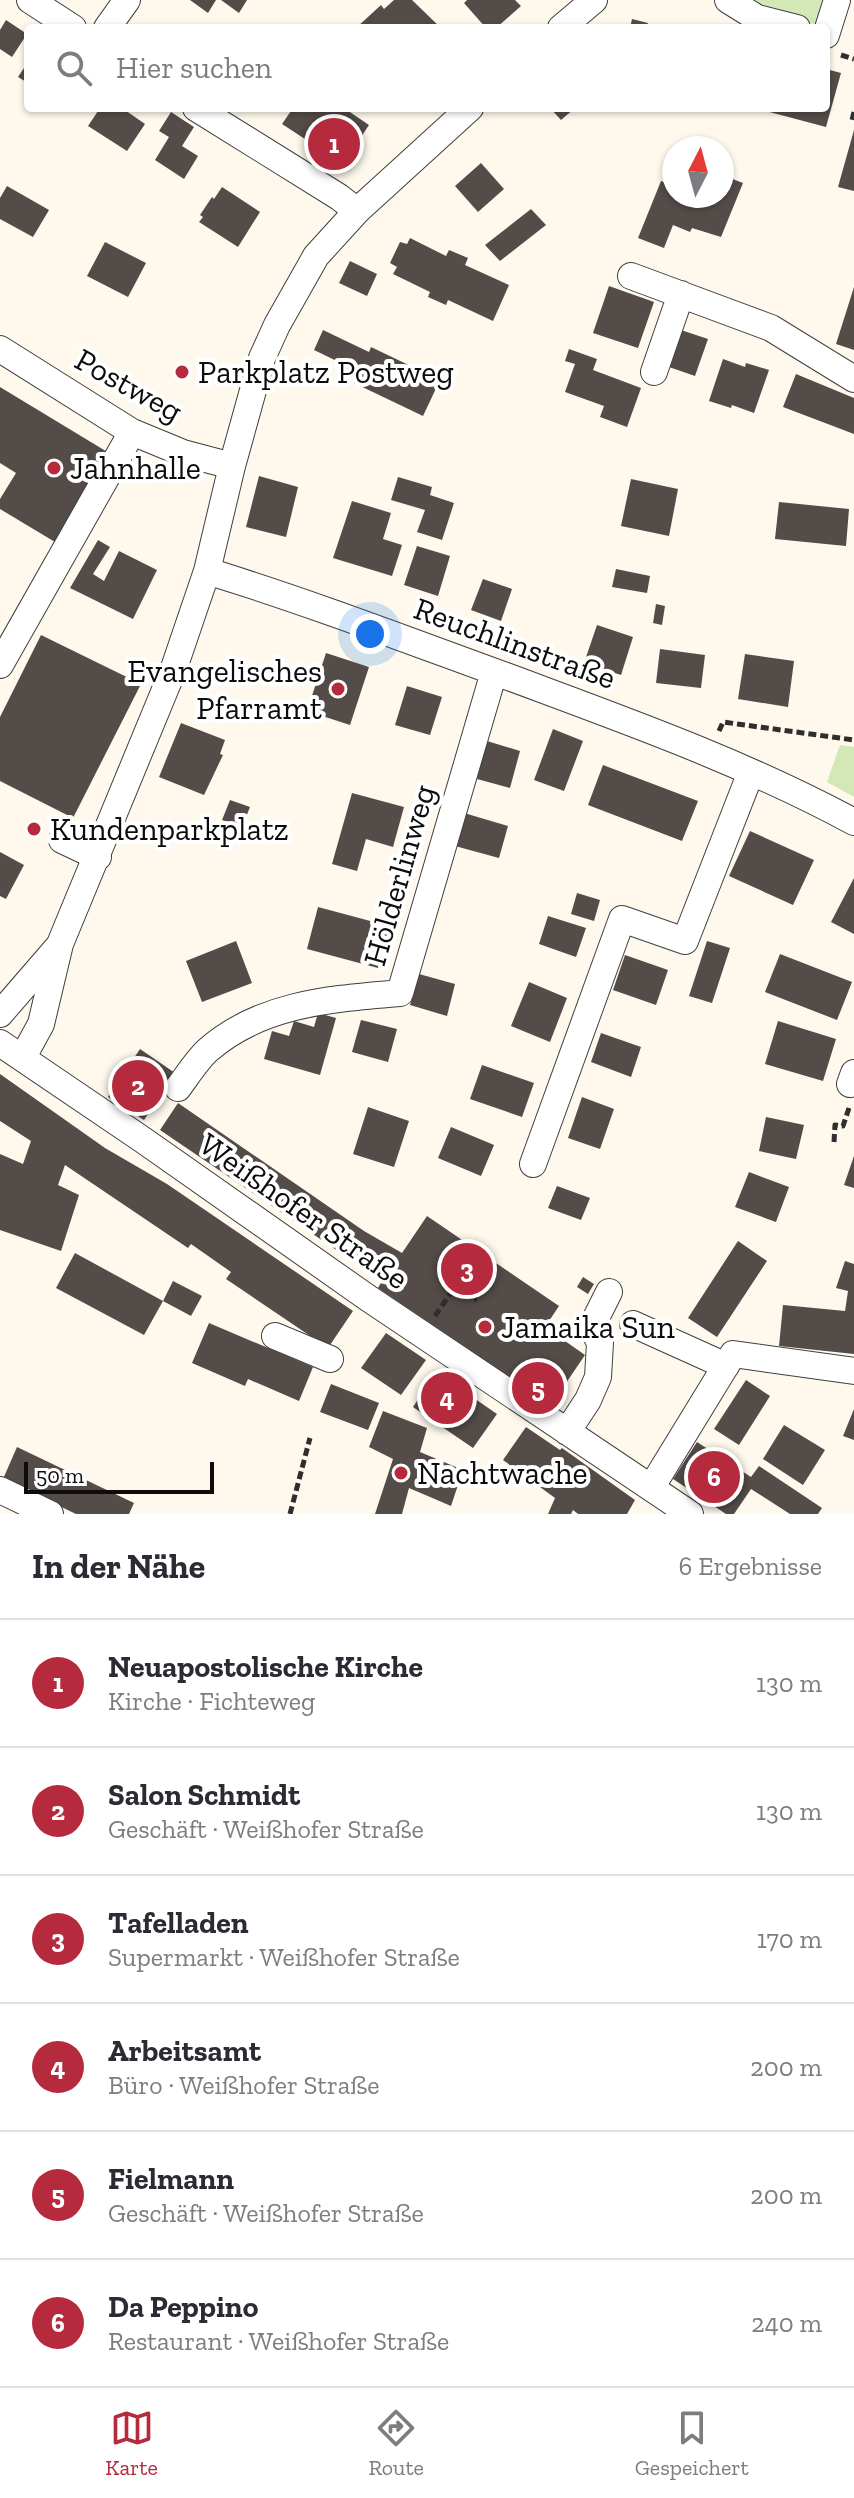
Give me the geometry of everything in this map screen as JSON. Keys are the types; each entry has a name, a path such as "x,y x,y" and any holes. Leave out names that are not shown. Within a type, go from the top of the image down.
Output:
{"street":[{"path":"30,0 67,24"},
{"path":"110,24 127,0"},
{"path":"728,0 757,18 781,24"},
{"path":"829,24 837,0"},
{"path":"565,24 584,4"},
{"path":"202,112 357,211"},
{"path":"23,1057 41,1024 60,944 174,668 207,571 262,358 277,325 316,256 357,211 466,112"},
{"path":"631,276 771,328 854,379"},
{"path":"654,372 681,294"},
{"name":"Postweg","path":"0,349 132,432 183,453 232,466"},
{"path":"0,665 132,432"},
{"name":"Reuchlinstraße","path":"207,571 285,595 710,754 809,798 854,822"},
{"name":"Hölderlinweg","path":"178,1088 208,1050 262,1016 320,1000 400,993 494,672"},
{"path":"533,1164 622,919 685,941 751,772"},
{"path":"62,840 98,857"},
{"path":"0,1014 60,944"},
{"name":"Weißhofer Straße","path":"0,1043 148,1131 368,1298 571,1427 690,1514"},
{"path":"571,1427 598,1377 600,1343 594,1331 594,1322 609,1292"},
{"path":"633,1324 726,1366"},
{"path":"275,1336 330,1359"},
{"path":"651,1488 733,1354 854,1371"},
{"path":"0,1490 50,1514"}],"path":[{"path":"854,112 854,121"},
{"path":"710,754 723,722 854,740"},
{"path":"834,1142 835,1125 843,1126 851,1103 844,1100 852,1078"},
{"path":"424,1334 455,1287 449,1283 477,1300"},
{"path":"290,1514 310,1438"}],"green space":[{"path":"748,0 829,0 820,23 816,24 760,10"},
{"path":"840,745 854,747 854,797 827,782"}],"building":[{"path":"190,0 216,0 208,13"},
{"path":"221,0 247,0 239,13"},
{"path":"394,0 412,0 437,24 360,24 381,5 384,9"},
{"path":"467,0 515,0 521,6 501,24 482,24 464,3"},
{"path":"632,19 648,23 648,24 631,24"},
{"path":"6,20 24,32 24,39 12,57 0,49 0,30"},
{"path":"830,70 841,73 826,127 769,112 830,112"},
{"path":"97,112 128,112 145,124 127,151 88,126"},
{"path":"171,112 194,127 182,146 198,156 184,179 155,160 169,137 159,131"},
{"path":"290,112 350,112 369,125 343,164 282,124"},
{"path":"554,112 570,112 561,120"},
{"path":"854,130 854,191 838,187"},
{"path":"481,163 504,189 478,212 455,186"},
{"path":"734,180 743,183 734,205"},
{"path":"661,181 662,208 733,208 721,237 692,228 690,232 673,225 664,248 638,238"},
{"path":"7,186 49,210 33,237 0,219 0,198"},
{"path":"222,187 260,212 238,247 199,222 203,217 200,215"},
{"path":"531,209 546,225 500,261 485,245"},
{"path":"410,238 446,256 449,250 468,258 465,265 509,285 493,321 448,300 446,305 428,297 430,292 393,274 397,267 390,263 400,242 407,244"},
{"path":"105,242 146,263 128,297 87,276"},
{"path":"350,261 377,274 367,296 339,283"},
{"path":"609,286 654,302 638,348 593,333"},
{"path":"854,287 854,350 836,344"},
{"path":"678,329 708,339 695,376 666,366"},
{"path":"323,330 369,352 371,347 440,380 423,416 354,383 356,379 339,371 343,364 314,350"},
{"path":"569,349 597,359 593,370 641,388 627,427 600,417 604,406 565,392 575,364 565,361"},
{"path":"723,359 745,367 746,363 769,370 754,413 709,401"},
{"path":"796,374 854,398 854,434 783,407"},
{"name":"Jahnhalle","path":"0,387 109,453 55,542 0,509 0,499 16,473 0,463"},
{"path":"259,476 298,487 286,537 246,527"},
{"path":"398,477 432,487 430,495 454,503 442,540 417,532 425,510 391,500"},
{"path":"631,479 678,489 669,536 621,526"},
{"path":"352,501 391,513 383,539 402,545 392,576 333,558"},
{"path":"779,502 849,509 846,546 775,539"},
{"path":"98,540 110,547 93,574 104,581 119,551 157,570 133,619 70,588"},
{"path":"417,546 450,556 438,596 404,585"},
{"path":"616,569 650,576 647,593 612,587"},
{"path":"483,579 512,589 501,621 471,610"},
{"path":"656,604 665,606 662,625 653,623"},
{"path":"597,625 633,637 621,675 584,663"},
{"path":"41,635 141,684 73,818 0,781 0,717"},
{"path":"660,649 705,655 701,688 656,683"},
{"name":"Evangelisches Pfarramt","path":"326,653 369,667 350,725 307,711"},
{"path":"745,654 794,661 788,707 738,699"},
{"path":"407,686 442,697 430,735 395,725"},
{"path":"181,723 225,740 220,754 223,755 204,795 159,777"},
{"path":"553,729 583,741 564,791 534,780"},
{"path":"487,741 520,751 510,788 477,779"},
{"path":"603,765 698,801 682,841 588,805"},
{"path":"352,793 404,807 393,847 366,839 357,871 332,864"},
{"path":"230,800 250,807 242,827 222,820"},
{"path":"464,813 508,826 499,858 455,846"},
{"path":"750,831 814,860 793,905 729,876"},
{"path":"0,852 24,865 6,899 0,896"},
{"path":"854,878 854,934 831,922"},
{"path":"577,893 600,900 594,921 571,914"},
{"path":"318,907 389,926 378,968 307,949"},
{"path":"548,916 586,928 576,957 539,944"},
{"path":"236,941 252,983 202,1002 186,961"},
{"path":"707,941 730,948 712,1003 689,996"},
{"path":"780,954 852,982 837,1020 765,992"},
{"path":"625,955 668,970 656,1005 613,990"},
{"path":"419,974 455,984 447,1016 410,1005"},
{"path":"529,982 567,998 550,1042 511,1026"},
{"path":"318,1013 336,1018 320,1075 264,1059 272,1031 289,1036 294,1021 314,1027"},
{"path":"361,1020 397,1029 388,1062 352,1052"},
{"path":"778,1021 836,1039 823,1081 765,1064"},
{"path":"601,1033 641,1047 631,1077 591,1062"},
{"path":"140,1049 175,1073 144,1120 108,1097"},
{"path":"482,1065 534,1083 522,1117 470,1099"},
{"path":"0,1074 105,1148 167,1184 353,1311 328,1348 226,1279 231,1272 191,1244 188,1248 65,1165 58,1185 79,1195 61,1251 0,1230 0,1154 23,1164 31,1141 0,1121"},
{"path":"582,1097 614,1109 600,1149 568,1138"},
{"path":"178,1103 364,1231 402,1253 427,1216 559,1306 545,1327 585,1355 551,1405 378,1288 382,1281 160,1130"},
{"path":"368,1107 409,1121 394,1167 353,1154"},
{"path":"766,1117 804,1125 796,1159 759,1151"},
{"path":"451,1127 494,1145 481,1176 438,1158"},
{"path":"854,1156 854,1188 844,1185"},
{"path":"749,1172 789,1187 776,1222 735,1207"},
{"path":"557,1186 590,1198 581,1220 548,1208"},
{"path":"738,1241 767,1261 717,1337 688,1318"},
{"path":"75,1253 163,1301 144,1335 56,1288"},
{"path":"845,1261 854,1264 854,1354 779,1346 783,1305 845,1311 848,1291 836,1288"},
{"path":"583,1277 594,1284 588,1294 577,1287"},
{"path":"173,1281 202,1296 191,1316 163,1301"},
{"path":"209,1323 313,1367 299,1401 248,1379 245,1386 192,1363"},
{"path":"386,1333 426,1360 401,1395 361,1368"},
{"path":"436,1372 497,1414 473,1448 413,1407"},
{"path":"746,1380 770,1396 739,1445 714,1429"},
{"path":"331,1384 379,1403 368,1430 320,1412"},
{"path":"854,1409 854,1440 843,1436"},
{"name":"Nachtwache","path":"383,1411 427,1428 420,1452 463,1470 451,1506 409,1488 402,1514 375,1514 393,1459 369,1447"},
{"path":"784,1425 825,1450 803,1485 763,1459"},
{"path":"526,1427 560,1450 562,1448 635,1500 627,1514 578,1514 573,1510 571,1514 548,1514 555,1498 503,1460"},
{"path":"697,1442 751,1477 759,1466 822,1508 818,1514 790,1514 751,1489 734,1514 726,1514 673,1479"},
{"path":"17,1447 134,1503 129,1514 76,1514 3,1479"}],"place":[{"name":"Neuapostolische Kirche","path":"334,144"},
{"name":"Parkplatz Postweg","path":"182,372"},
{"name":"Jahnhalle","path":"54,468"},
{"name":"Evangelisches Pfarramt","path":"338,689"},
{"name":"Kundenparkplatz","path":"34,829"},
{"name":"Salon Schmidt","path":"138,1086"},
{"name":"Tafelladen","path":"467,1269"},
{"name":"Jamaika Sun","path":"485,1327"},
{"name":"Fielmann","path":"538,1388"},
{"name":"Arbeitsamt","path":"447,1398"},
{"name":"Nachtwache","path":"401,1473"},
{"name":"Da Peppino","path":"714,1477"}]}
